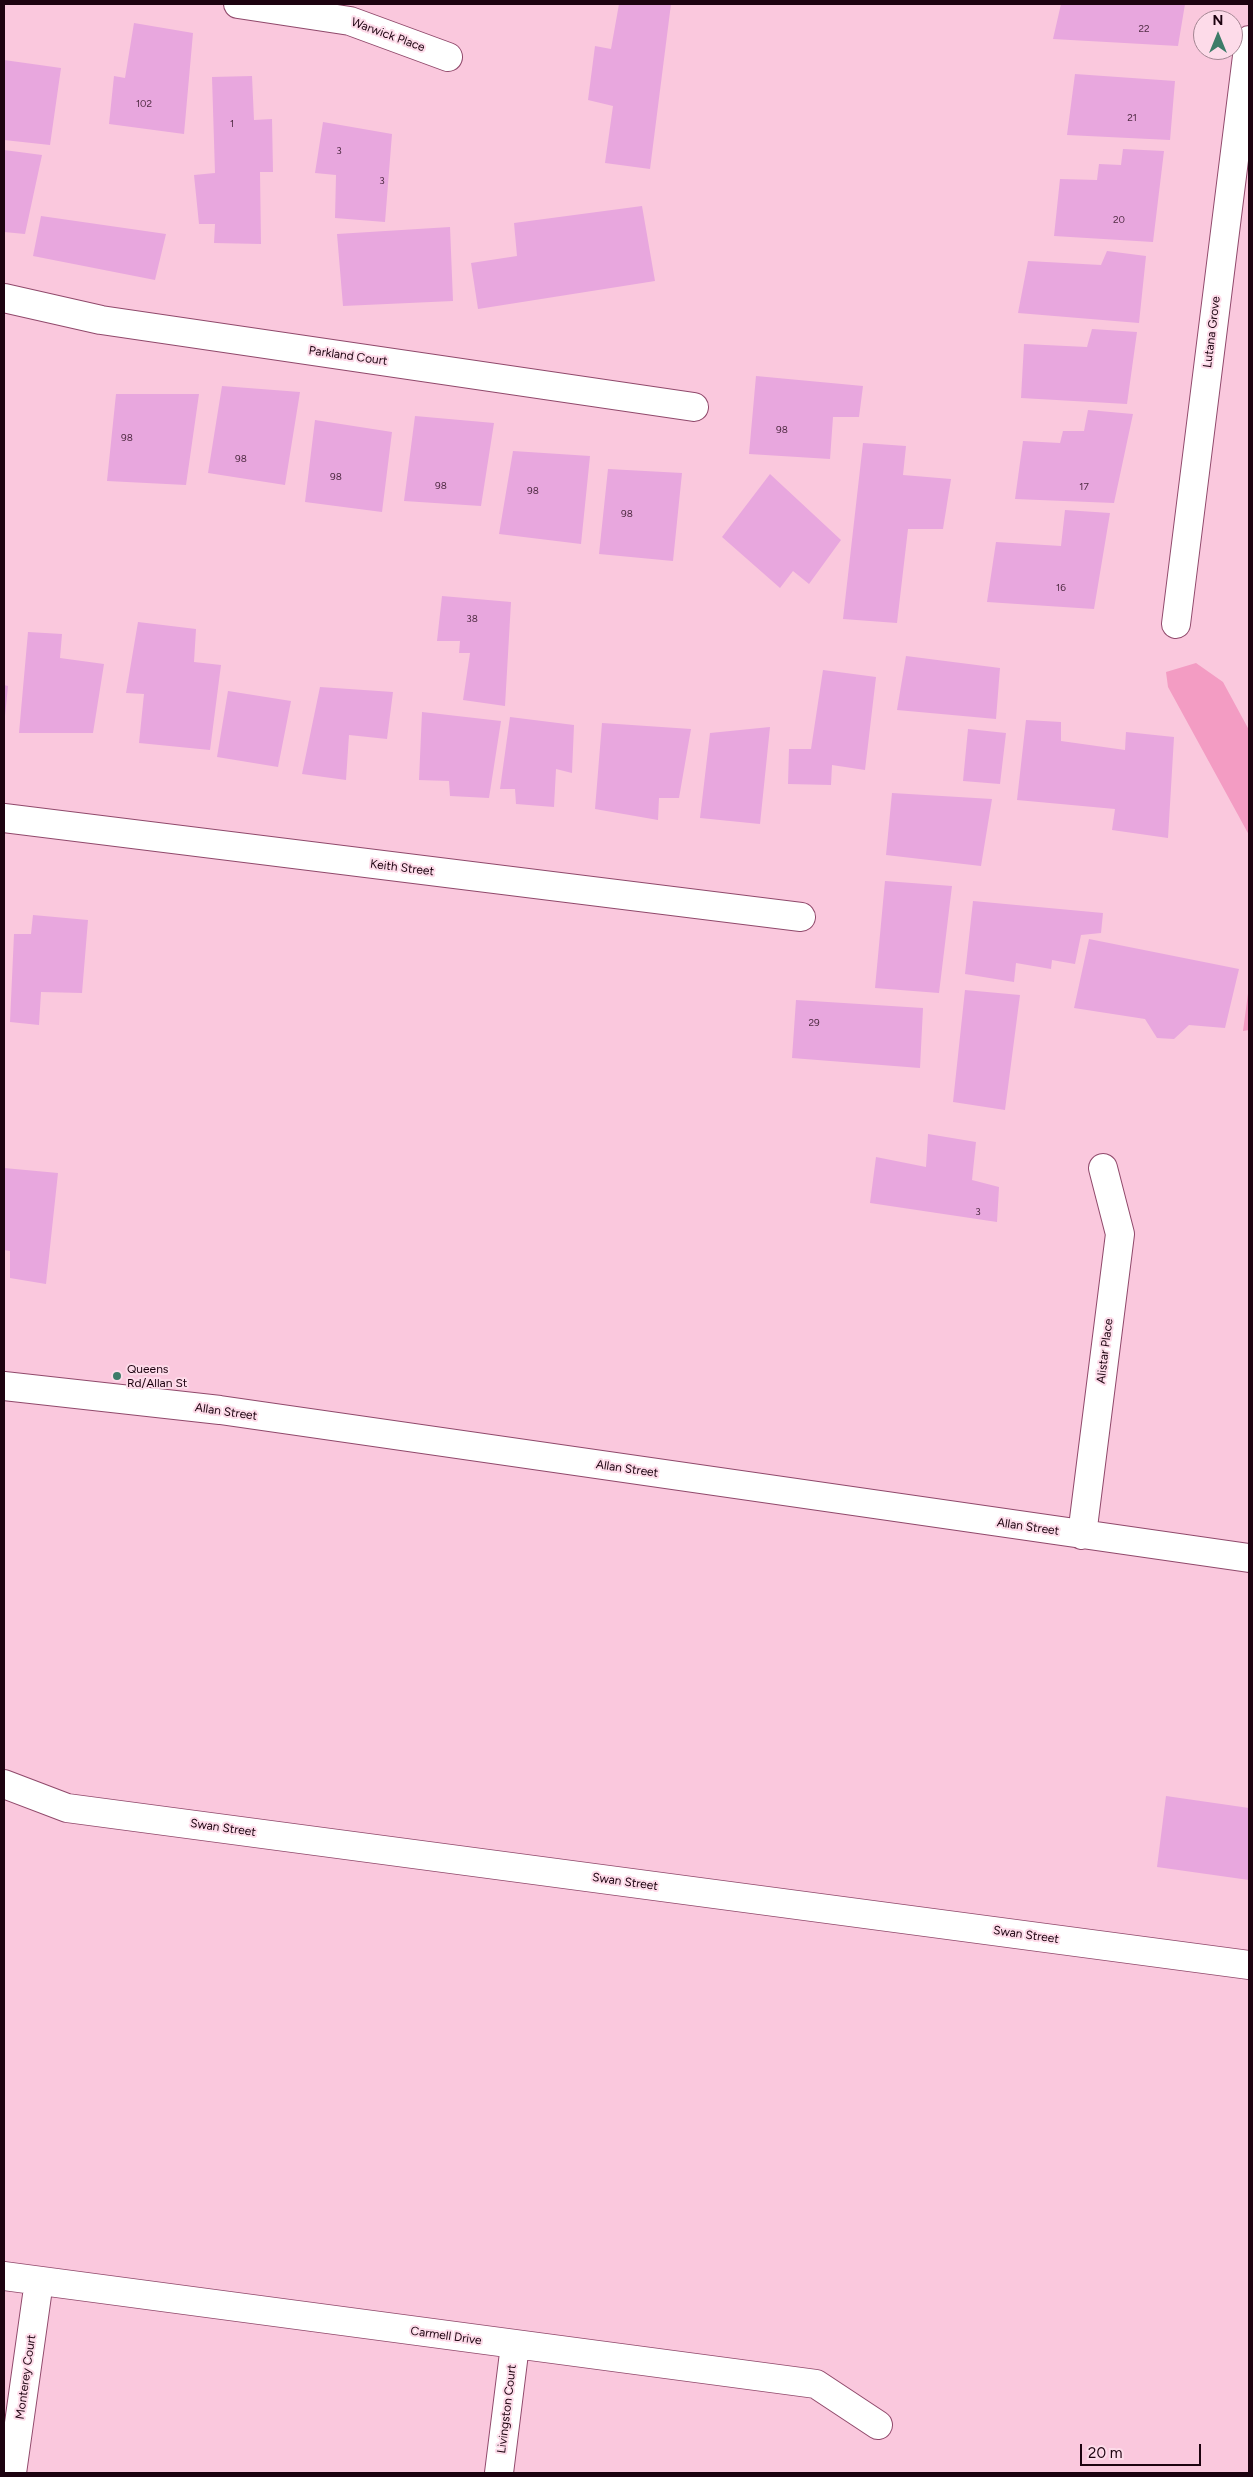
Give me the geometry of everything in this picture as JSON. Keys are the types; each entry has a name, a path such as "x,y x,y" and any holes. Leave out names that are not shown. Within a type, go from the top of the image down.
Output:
{"street":[{"name":"Warwick Place","path":"238,4 350,21 448,57"},
{"name":"Lutana Grove","path":"1176,624 1249,40"},
{"name":"Parkland Court","path":"4,298 100,320 694,407"},
{"name":"Keith Street","path":"4,818 801,918"},
{"name":"Alistar Place","path":"1082,1535 1120,1234 1103,1168"},
{"name":"Allan Street","path":"4,1386 220,1410 1249,1558"},
{"name":"Swan Street","path":"4,1784 67,1808 1249,1965"},
{"name":"Carmell Drive","path":"4,2276 816,2384 878,2425"},
{"name":"Monterey Court","path":"12,2473 39,2281"},
{"name":"Livingston Court","path":"499,2473 515,2345"}],"shaded area":[{"path":"1196,663 1223,682 1249,730 1249,835 1168,687 1166,672"},
{"path":"1249,986 1249,1030 1243,1031"}],"building":[{"path":"619,4 671,4 650,169 605,163 613,106 588,100 595,46 611,49"},
{"path":"1061,4 1185,4 1178,46 1053,39"},
{"path":"134,23 193,33 184,134 109,124 114,76 125,78"},
{"path":"4,60 61,68 50,145 4,140"},
{"path":"1075,74 1175,81 1170,140 1067,135"},
{"path":"252,76 254,120 272,119 273,172 260,172 261,244 214,243 215,224 199,224 194,175 215,173 212,77"},
{"path":"323,122 392,134 385,222 335,218 336,175 315,173"},
{"path":"1123,149 1164,151 1153,242 1054,236 1060,179 1097,180 1099,164 1121,165"},
{"path":"4,150 42,155 25,234 4,232"},
{"path":"642,206 655,281 478,309 471,263 517,256 514,223"},
{"path":"41,216 166,234 155,280 33,256"},
{"path":"450,227 453,301 343,306 337,234"},
{"path":"1107,251 1146,256 1139,323 1018,313 1028,261 1101,265"},
{"path":"1092,329 1137,332 1127,404 1021,398 1024,344 1087,347"},
{"path":"756,376 863,386 859,417 833,417 830,459 749,454"},
{"path":"222,386 300,392 285,485 208,473"},
{"path":"116,394 199,394 186,485 107,481"},
{"path":"1088,410 1133,414 1114,503 1015,499 1023,441 1060,443 1063,431 1084,431"},
{"path":"415,416 494,423 481,506 404,501"},
{"path":"315,420 392,432 382,512 305,502"},
{"path":"863,443 906,446 903,475 951,479 943,529 908,529 897,623 843,619"},
{"path":"513,451 590,456 581,544 499,534"},
{"path":"608,469 682,473 673,561 599,554"},
{"path":"770,474 841,540 809,584 793,571 780,588 722,537"},
{"path":"1065,510 1110,513 1094,609 987,602 996,542 1061,546"},
{"path":"442,596 511,602 505,706 463,700 470,653 459,653 460,641 437,641"},
{"path":"138,622 196,629 194,662 221,665 210,750 139,743 144,694 126,693"},
{"path":"28,632 62,634 60,658 104,664 93,733 19,733"},
{"path":"906,656 1000,668 996,719 897,710"},
{"path":"823,670 876,677 865,770 832,765 831,785 788,784 789,749 811,749"},
{"path":"4,685 8,686 5,716 4,716"},
{"path":"320,687 393,692 387,739 349,735 346,780 302,774"},
{"path":"228,691 291,701 278,767 217,757"},
{"path":"422,712 501,721 489,798 450,796 449,781 419,780"},
{"path":"510,717 574,725 572,773 556,769 554,807 516,804 515,789 500,789"},
{"path":"1026,720 1061,722 1061,741 1125,750 1126,732 1174,737 1168,838 1112,830 1115,809 1017,800"},
{"path":"602,723 691,729 679,798 659,798 658,820 595,809"},
{"path":"770,727 760,824 700,818 710,733"},
{"path":"968,729 1006,733 1000,784 963,781"},
{"path":"892,793 992,799 981,866 886,855"},
{"path":"885,881 952,886 939,993 875,988"},
{"path":"973,901 1103,913 1101,933 1081,935 1075,964 1052,960 1051,969 1016,963 1014,982 965,974"},
{"path":"33,915 88,920 82,993 41,992 39,1025 10,1022 14,934 31,934"},
{"path":"1089,939 1239,969 1225,1028 1189,1025 1174,1039 1157,1038 1145,1019 1074,1008"},
{"path":"965,990 1020,995 1005,1110 953,1102"},
{"path":"796,1000 923,1008 920,1068 792,1058"},
{"path":"928,1134 976,1142 972,1180 999,1187 997,1222 870,1203 876,1157 926,1167"},
{"path":"4,1168 58,1173 46,1284 10,1278 10,1251 4,1250"},
{"path":"1166,1796 1249,1808 1249,1880 1157,1867"}],"place":[{"name":"Queens Rd/Allan St","path":"117,1376"}]}
